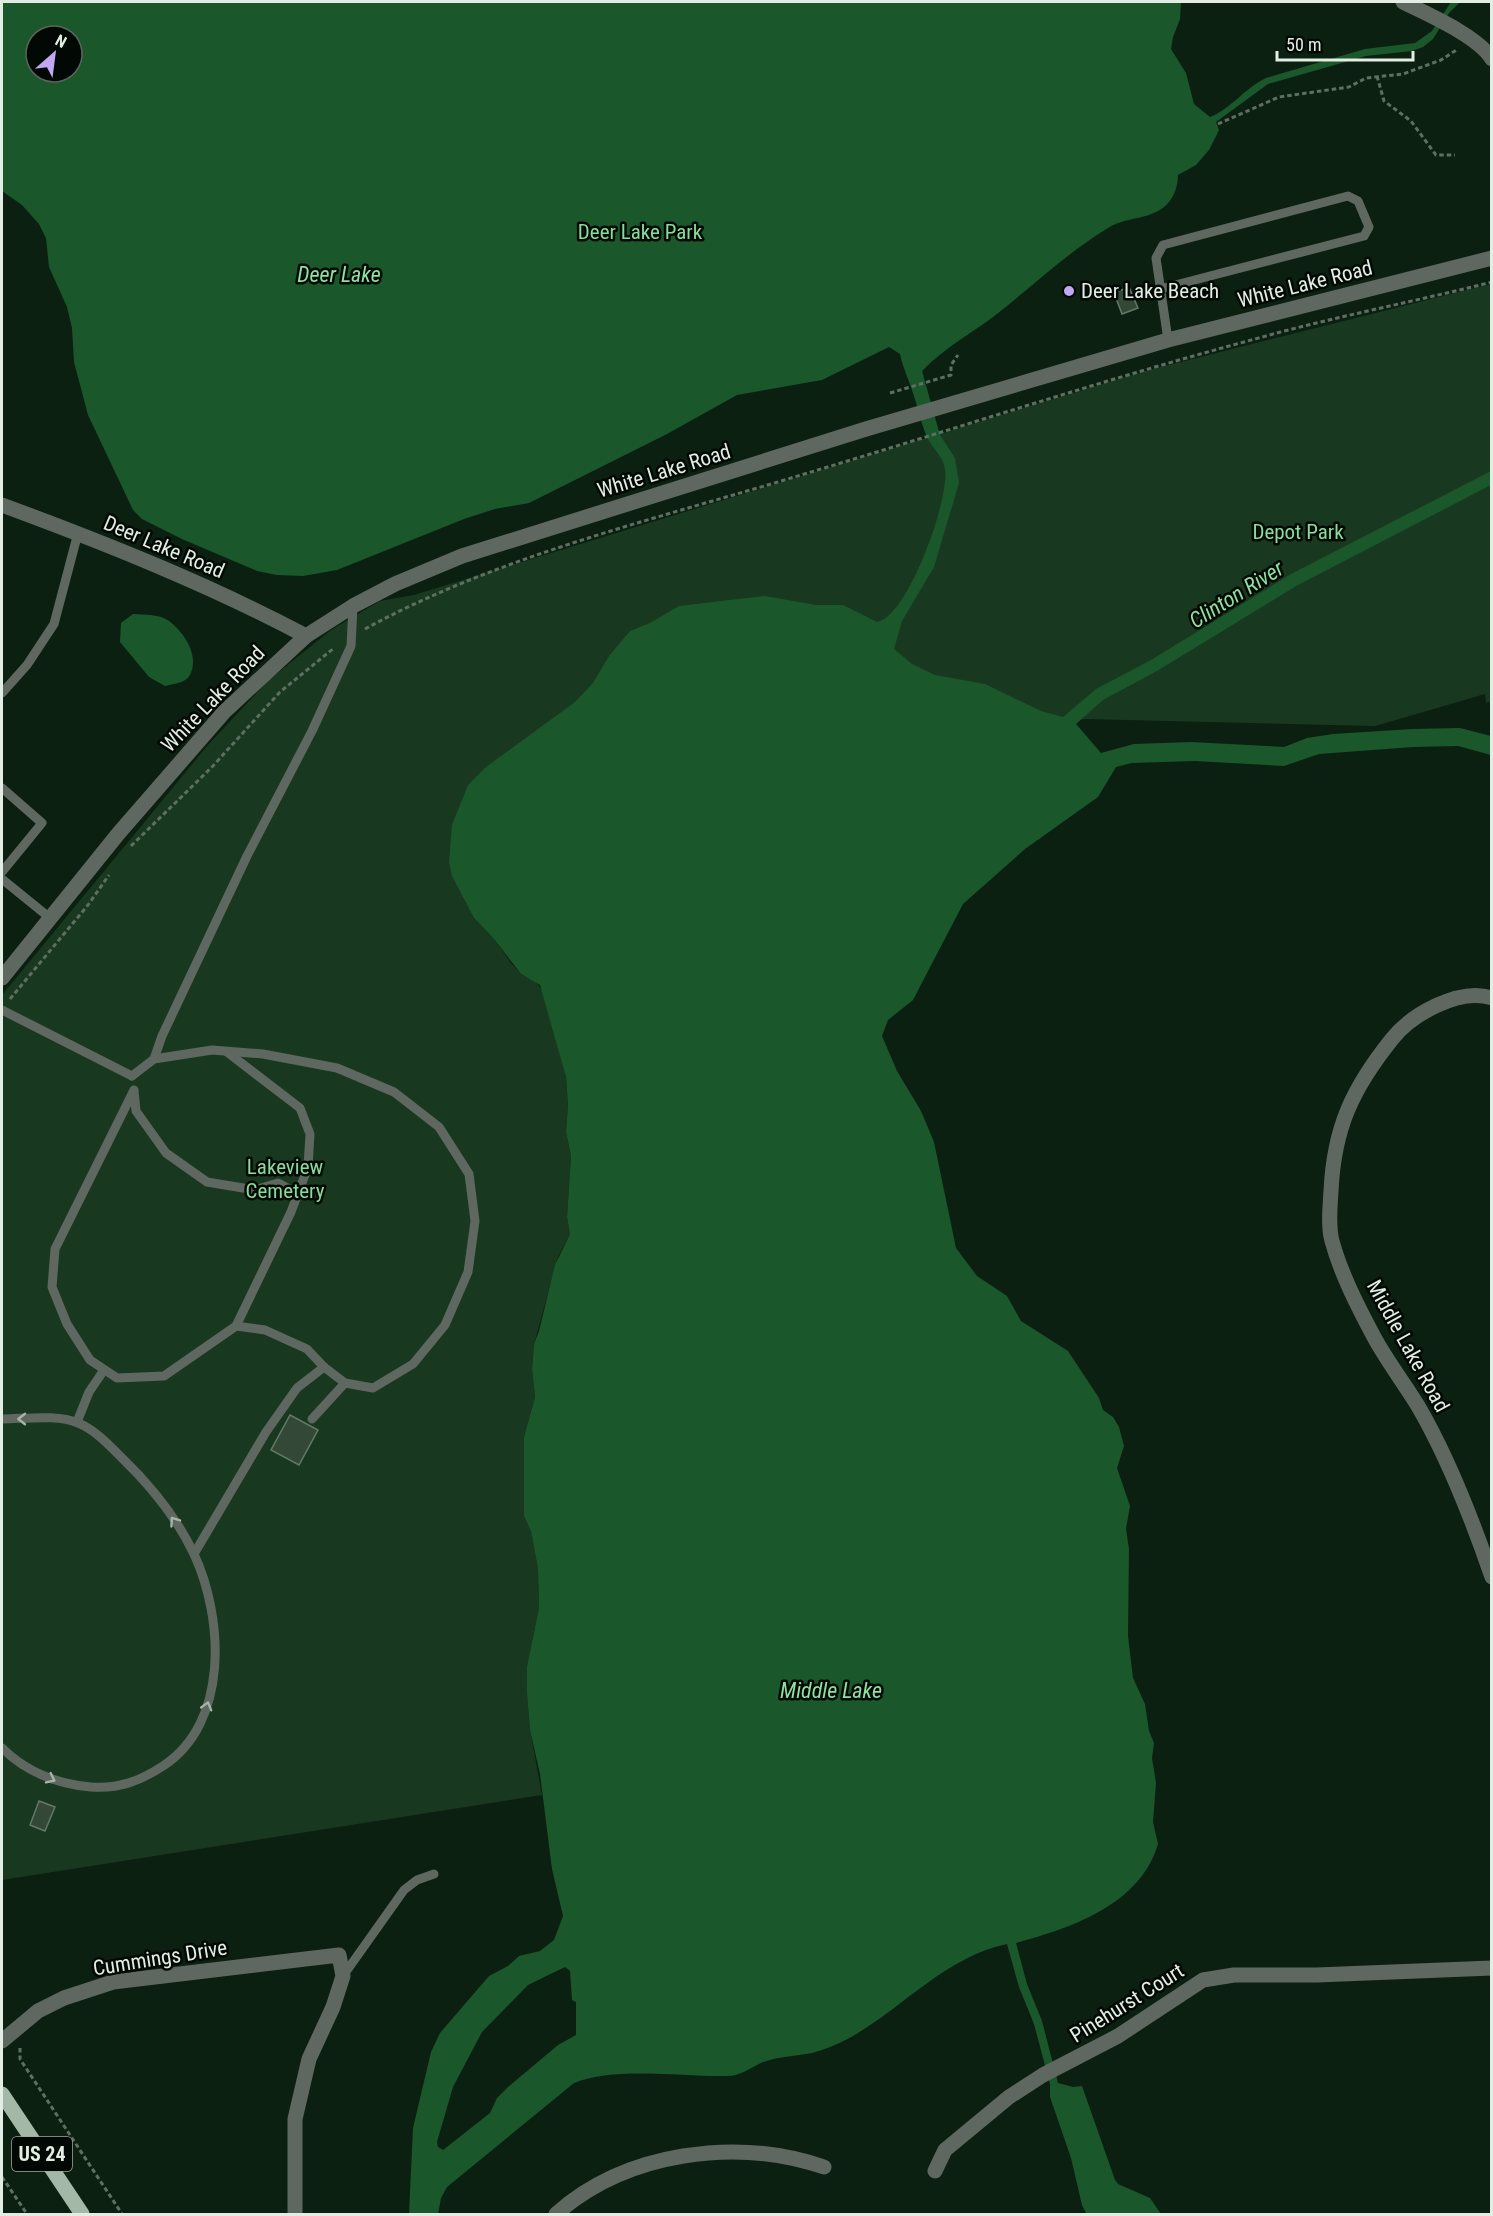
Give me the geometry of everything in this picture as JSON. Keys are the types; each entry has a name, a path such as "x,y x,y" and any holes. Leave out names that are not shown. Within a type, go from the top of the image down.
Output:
{"main road":[{"name":"US 24","path":"2,2094 82,2214"}],"street":[{"path":"1403,2 1439,21 1489,56"},
{"name":"White Lake Road","path":"2,978 118,834 224,712 306,636 352,606 395,584 462,556 933,409 1168,340 1491,258"},
{"name":"Deer Lake Road","path":"2,505 78,533 246,604 306,636"},
{"name":"Middle Lake Road","path":"1491,998 1455,999 1425,1010 1401,1027 1354,1092 1341,1122 1332,1159 1330,1201 1332,1239 1346,1277 1374,1338 1418,1406 1442,1452 1491,1577"},
{"name":"Cummings Drive","path":"2,2041 38,2011 64,1998 113,1982 339,1955 343,1976"},
{"name":"Pinehurst Court","path":"935,2171 945,2150 1009,2097 1043,2075 1118,2036 1203,1980 1234,1975 1393,1973 1491,1968"},
{"path":"295,2214 295,2119 309,2060 333,2007 343,1976"},
{"path":"556,2214 572,2200 624,2171 668,2159 708,2154 778,2154 824,2167"}],"lane":[{"path":"1160,289 1364,236 1369,227 1358,201 1348,196 1163,245 1156,258 1160,289 1168,340"},
{"path":"2,693 27,665 54,624 78,533"},
{"path":"154,1059 162,1036 247,856 312,731 351,646 352,606"},
{"path":"2,788 42,823 2,872"},
{"path":"2,879 50,918"},
{"path":"2,1010 132,1076"},
{"path":"132,1076 154,1059 212,1050 263,1054 337,1068 394,1092 439,1126 469,1174 475,1221 468,1272 445,1325 413,1364 373,1388 345,1383 324,1367 307,1349 265,1330 236,1326"},
{"path":"134,1090 55,1249 52,1287 67,1324 90,1360 117,1378 164,1376 236,1326 291,1212 308,1167 310,1134 300,1107 226,1051"},
{"path":"132,1076 136,1111 166,1153 207,1182 255,1190 278,1183 297,1193"},
{"path":"194,1554 266,1432 297,1388 324,1367"},
{"path":"76,1422 89,1392 104,1370"},
{"path":"312,1419 345,1383"},
{"path":"2,1419 76,1422 111,1447 145,1480 194,1554 212,1617 217,1665 206,1713 178,1756 141,1780 109,1788 62,1784 15,1762 2,1748"},
{"path":"343,1976 404,1890 417,1880 434,1874"}],"path":[{"path":"1218,124 1279,97 1349,87 1366,78 1413,71 1441,60 1456,50 1468,47 1489,56"},
{"path":"1377,76 1384,101 1411,121 1436,155 1455,155"},
{"path":"127,850 212,767 280,692 351,636 404,607 501,567 922,439 1008,410 1255,339 1491,282"},
{"path":"891,394 948,377 951,375 954,359 958,355"},
{"path":"2,1010 88,905 112,870"},
{"path":"20,2047 20,2059 122,2214"},
{"path":"2,2177 27,2214"}],"green space":[{"name":"Lakeview Cemetery","path":"1491,284 1491,701 1486,703 1485,694 1375,726 1086,719 487,767 462,894 474,918 494,939 511,963 521,974 536,982 544,993 566,1077 568,1105 566,1132 571,1156 567,1217 570,1234 558,1257 534,1344 532,1369 535,1397 524,1437 524,1516 531,1530 538,1569 539,1608 527,1666 527,1694 530,1730 542,1795 2,1880 2,995 208,745 269,680 331,630 380,601 414,595 1145,371"}],"water":[{"path":"2,2 1181,2 1180,19 1171,49 1186,73 1194,104 1210,117 1225,109 1251,87 1266,78 1365,49 1415,43 1432,31 1451,2 1460,2 1449,13 1433,39 1423,47 1412,51 1366,56 1268,84 1216,122 1219,130 1209,150 1196,165 1178,175 1175,192 1164,207 1151,214 1115,224 1094,237 922,371 940,435 955,458 959,483 934,567 902,621 894,649 912,664 935,675 985,684 1041,711 1063,717 1096,689 1151,660 1291,574 1491,471 1491,485 1298,585 1157,671 1103,700 1076,724 1101,753 1134,744 1191,742 1284,747 1307,738 1333,734 1460,728 1491,736 1491,755 1458,746 1413,747 1319,754 1284,766 1195,761 1132,763 1116,767 1098,797 1025,849 963,904 913,1000 888,1020 882,1036 897,1071 921,1111 934,1142 956,1248 977,1276 1007,1296 1021,1321 1068,1351 1099,1398 1103,1410 1113,1417 1119,1427 1124,1446 1117,1468 1130,1506 1126,1529 1129,1549 1128,1636 1133,1678 1145,1704 1149,1731 1154,1743 1152,1758 1156,1783 1153,1822 1158,1844 1149,1865 1136,1883 1120,1898 1080,1921 1016,1943 1027,1984 1042,2021 1058,2083 1073,2087 1082,2086 1115,2180 1118,2184 1150,2198 1161,2214 1086,2213 1071,2158 1050,2097 1050,2084 1034,2024 1019,1987 1007,1944 980,1952 956,1965 932,1979 867,2028 819,2051 768,2060 732,2076 628,2074 590,2078 574,2083 447,2187 441,2198 438,2214 409,2214 413,2128 431,2052 440,2033 489,1976 508,1966 519,1956 540,1951 554,1940 563,1916 552,1869 540,1774 530,1730 527,1694 527,1666 539,1608 538,1569 531,1531 524,1516 524,1437 535,1397 532,1369 534,1344 555,1265 570,1234 567,1217 571,1156 566,1132 568,1105 566,1077 540,985 521,974 494,939 474,918 452,876 449,862 452,825 468,785 486,767 575,702 593,683 609,656 630,631 650,623 679,606 765,596 816,605 843,605 877,622 889,615 901,600 924,554 934,529 945,484 944,464 925,432 900,354 889,347 822,380 737,395 667,434 529,503 495,509 464,519 337,570 303,576 277,575 257,571 182,539 142,519 133,510 88,415 74,362 72,328 67,307 49,267 46,238 39,224 22,205 2,191","holes":["565,1967 570,1971 572,2000 576,2002 576,2035 558,2045 508,2087 497,2098 490,2113 443,2150 438,2147 437,2142 453,2087 482,2032 528,1985"]},
{"path":"133,614 161,617 180,631 189,645 193,660 193,668 186,680 165,686 149,677 120,642 121,623"}],"building":[{"path":"1129,287 1138,308 1122,314 1114,293"},
{"path":"290,1415 318,1430 299,1465 271,1450"},
{"path":"39,1801 55,1807 45,1831 30,1825"}],"place":[{"name":"Deer Lake Beach","path":"1069,291"}],"park label":[{"name":"Deer Lake Park","path":"640,232"},
{"name":"Depot Park","path":"1298,532"}],"water label":[{"name":"Deer Lake","path":"339,274"},
{"name":"Clinton River","path":"1236,594"},
{"name":"Middle Lake","path":"831,1690"}]}
